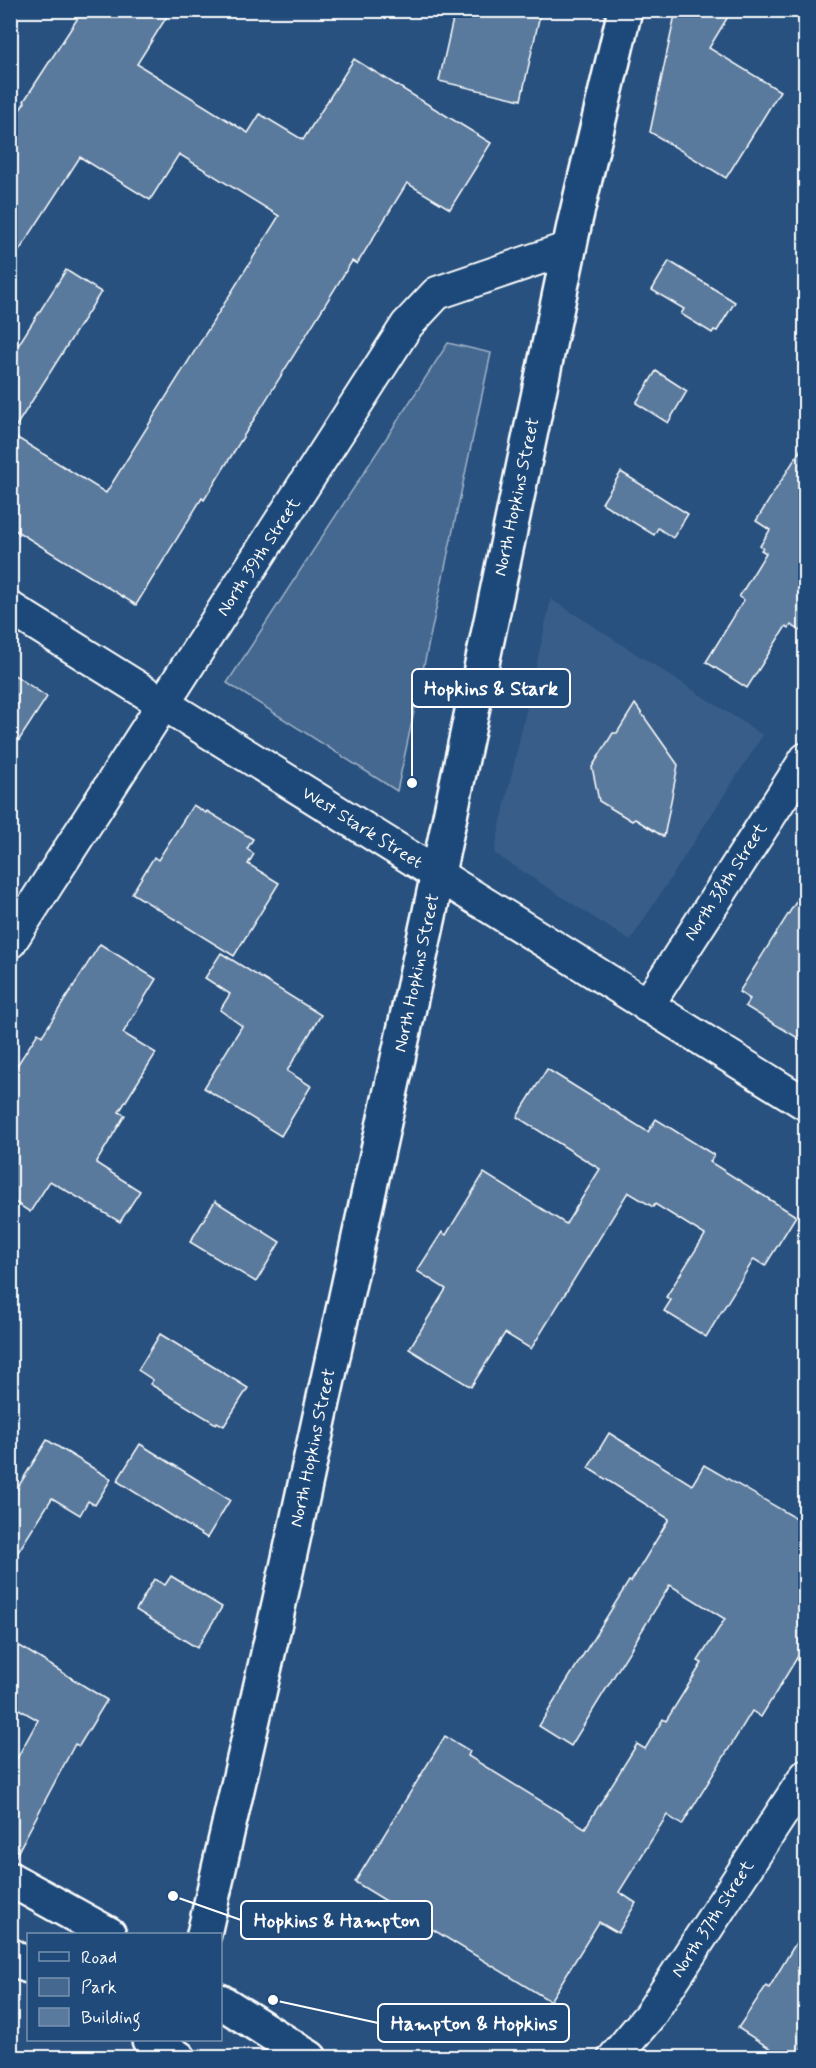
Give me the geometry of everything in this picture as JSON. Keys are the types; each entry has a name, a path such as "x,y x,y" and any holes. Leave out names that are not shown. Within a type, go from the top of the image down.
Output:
{"main road":[{"name":"North Hopkins Street","path":"204,1933 272,1636 438,876 569,248 625,10"},
{"path":"10,1879 104,1933"},
{"path":"222,2002 310,2058"}],"street":[{"name":"North 39th Street","path":"10,942 407,325 437,293 569,248"},
{"name":"West Stark Street","path":"10,608 806,1104"},
{"name":"North 38th Street","path":"647,1006 806,759"},
{"name":"North 37th Street","path":"614,2058 650,2015 806,1776"}],"shaded area":[{"path":"551,599 763,735 630,941 494,853"}],"green space":[{"path":"448,343 491,353 397,791 227,683"}],"building":[{"path":"83,10 171,10 137,64 248,133 260,114 303,140 354,59 491,143 450,209 407,183 357,264 352,261 136,605 10,527 10,358 66,270 101,292 11,434 106,493 279,216 179,154 150,200 80,157 10,265 10,125"},
{"path":"455,10 541,10 521,100 439,81"},
{"path":"676,10 732,10 709,48 780,91 726,178 650,132"},
{"path":"669,261 735,302 717,331 714,330 712,333 681,314 684,309 652,290"},
{"path":"656,371 687,391 668,423 636,403"},
{"path":"806,441 806,634 791,625 789,628 786,626 747,688 706,662 744,600 739,597 766,553 761,550 763,548 760,546 770,530 756,521"},
{"path":"621,472 688,514 673,538 658,528 654,535 602,503"},
{"path":"10,672 47,697 10,754"},
{"path":"635,704 678,765 664,837 599,801 592,767 613,733 617,733"},
{"path":"193,805 253,839 247,849 254,854 248,864 279,883 234,956 132,893 154,857 158,860"},
{"path":"806,886 806,1043 745,1006 750,999 739,992"},
{"path":"100,944 156,979 123,1033 156,1053 119,1112 125,1115 96,1163 140,1191 120,1222 50,1181 30,1212 10,1199 10,1076 38,1033 42,1036"},
{"path":"221,953 321,1015 287,1071 311,1086 281,1136 204,1088 242,1026 220,1010 230,994 205,978"},
{"path":"547,1069 648,1132 656,1119 714,1155 710,1162 796,1216 765,1266 754,1259 706,1337 664,1311 671,1300 666,1297 705,1235 655,1204 653,1207 628,1192 531,1349 505,1333 471,1387 409,1349 446,1289 417,1271 442,1232 446,1235 484,1173 566,1224 600,1169 517,1117"},
{"path":"215,1201 280,1242 256,1282 190,1242"},
{"path":"160,1334 248,1388 224,1426 217,1422 216,1424 150,1384 153,1380 138,1370"},
{"path":"609,1433 692,1485 704,1465 806,1524 806,1643 761,1717 752,1711 682,1825 667,1815 619,1892 636,1903 618,1933 599,1922 550,2001 355,1882 445,1736 470,1751 468,1756 585,1828 637,1744 645,1749 663,1719 666,1721 702,1663 698,1661 725,1619 670,1585 571,1746 539,1726 669,1519 588,1468"},
{"path":"47,1440 111,1479 95,1505 88,1501 80,1515 52,1498 10,1565 10,1500"},
{"path":"140,1444 230,1500 207,1538 117,1481"},
{"path":"171,1576 222,1607 197,1648 136,1610 154,1579 165,1585"},
{"path":"10,1640 107,1700 79,1746 75,1744 13,1861 10,1860 10,1771 38,1720 10,1704"},
{"path":"806,1926 806,2042 796,2058 785,2058 738,2028 766,1986 769,1988"}],"place":[{"name":"Hopkins & Stark","path":"412,783"},
{"name":"Hopkins & Hampton","path":"173,1896"},
{"name":"Hampton & Hopkins","path":"273,2000"}]}
